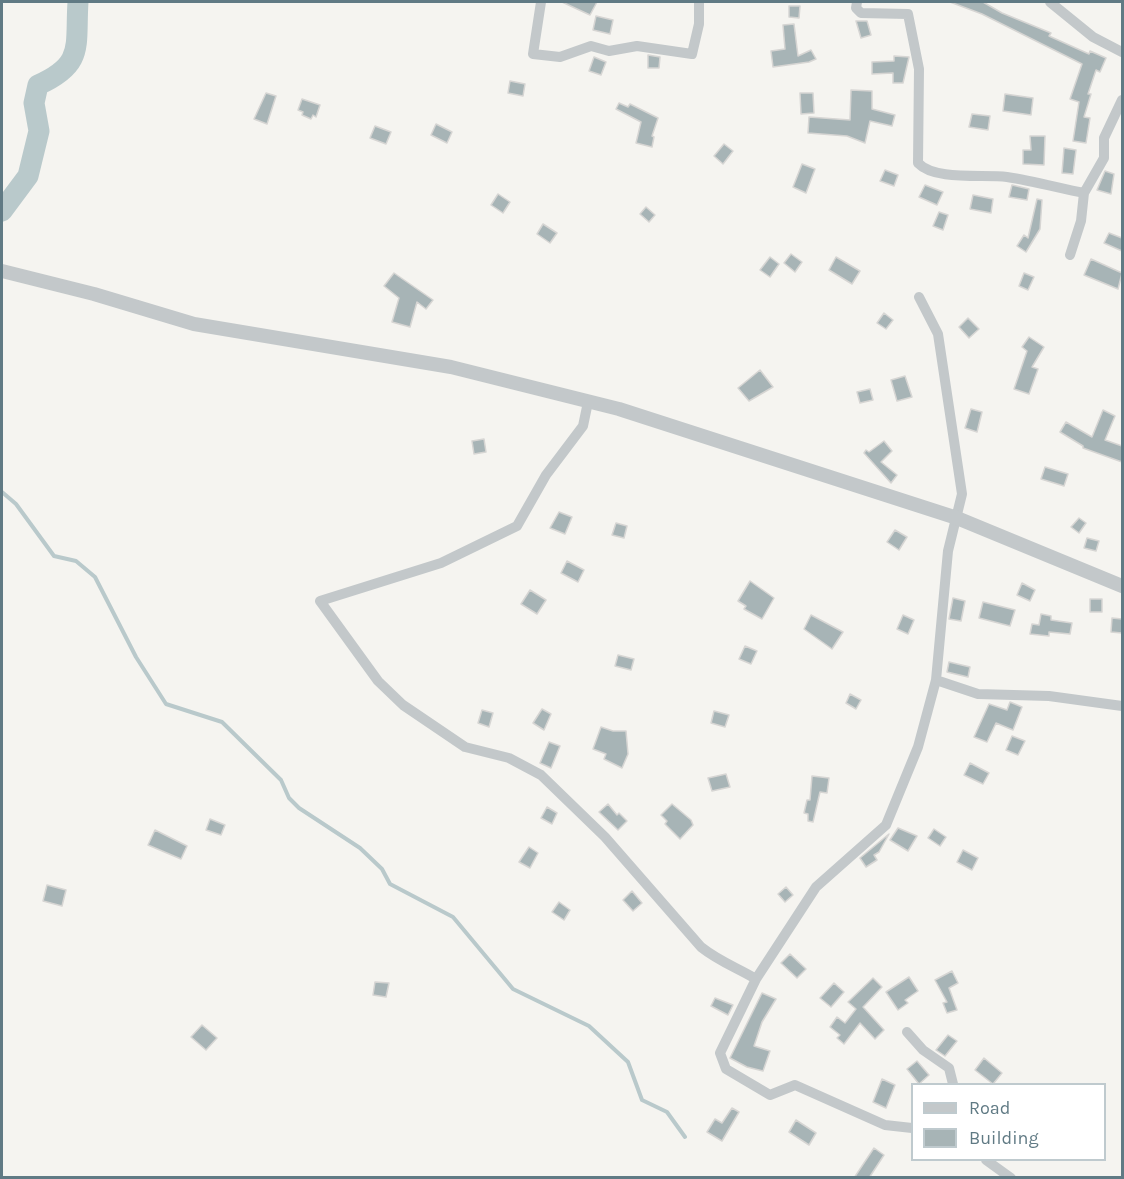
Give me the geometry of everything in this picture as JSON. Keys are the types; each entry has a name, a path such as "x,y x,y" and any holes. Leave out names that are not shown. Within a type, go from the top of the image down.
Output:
{"street":[{"path":"541,2 533,54 560,57 591,46 609,51 637,46 692,54 699,24 699,2"},
{"path":"857,2 856,8 861,13 908,14 919,69 918,163 924,169 973,177 1005,177 1084,193"},
{"path":"1050,2 1093,37 1122,52"},
{"path":"1070,255 1081,221 1084,193 1104,158 1104,138 1122,100"},
{"path":"2,271 100,296 194,324 423,362 515,381 619,409 957,518 1122,586"},
{"path":"911,1128 885,1125 795,1085 770,1095 726,1069 720,1053 756,979 816,887 886,825 918,747 936,680 948,551 962,494 938,334 919,297"},
{"path":"588,402 583,426 546,475 517,526 441,563 320,601 378,681 403,705 465,747 509,758 541,775 605,837 701,947 720,962 740,969 756,979"},
{"path":"936,680 978,694 1049,696 1122,706"},
{"path":"907,1032 923,1050 949,1068 953,1083"},
{"path":"995,1162 1011,1178"}],"building":[{"path":"562,2 597,2 590,15"},
{"path":"950,2 983,2 1002,13 1051,33 1049,36 1089,54 1090,51 1106,58 1100,72 1096,70 1088,94 1091,94 1084,117 1090,118 1086,143 1073,141 1079,102 1070,99 1082,64 982,14"},
{"path":"789,6 800,6 799,18 789,17"},
{"path":"596,16 613,20 610,34 593,30"},
{"path":"856,21 867,21 871,35 861,38"},
{"path":"794,24 798,56 811,50 816,59 773,67 771,51 785,49 783,25"},
{"path":"648,55 660,57 659,68 648,68"},
{"path":"894,56 909,57 903,83 893,83 893,73 872,74 872,62 894,61"},
{"path":"594,57 606,62 601,75 589,71"},
{"path":"510,81 525,84 523,96 508,93"},
{"path":"851,90 872,91 872,109 895,115 892,126 870,121 865,143 847,136 808,133 809,117 850,120"},
{"path":"266,93 276,96 267,124 254,119"},
{"path":"800,93 813,93 814,113 801,114"},
{"path":"1005,94 1033,98 1031,115 1003,111"},
{"path":"302,99 320,105 316,117 313,115 311,119 302,115 303,112 298,110"},
{"path":"619,103 628,107 630,104 658,118 652,136 654,137 652,147 636,143 641,122 616,109"},
{"path":"972,114 990,116 988,130 969,127"},
{"path":"436,124 452,132 447,143 431,135"},
{"path":"375,126 391,132 386,144 370,138"},
{"path":"1030,136 1045,136 1044,165 1023,164 1023,150 1031,150"},
{"path":"724,144 733,151 723,164 714,156"},
{"path":"1064,148 1076,150 1073,174 1062,173"},
{"path":"802,164 815,169 806,193 793,187"},
{"path":"885,170 898,175 894,186 880,181"},
{"path":"1105,171 1114,174 1111,194 1097,190"},
{"path":"925,185 943,192 937,205 919,197"},
{"path":"1012,185 1029,189 1027,200 1009,197"},
{"path":"498,194 510,202 503,213 491,205"},
{"path":"973,195 993,199 991,213 970,209"},
{"path":"1037,199 1042,200 1040,229 1026,252 1017,246 1024,235 1028,238"},
{"path":"646,207 655,215 649,222 640,214"},
{"path":"939,212 948,215 943,230 933,226"},
{"path":"543,224 557,233 550,243 537,234"},
{"path":"1109,233 1122,238 1122,251 1104,243"},
{"path":"791,254 802,262 795,272 784,263"},
{"path":"770,257 779,264 770,277 760,270"},
{"path":"836,257 860,271 852,284 829,270"},
{"path":"1091,259 1122,273 1118,289 1084,275"},
{"path":"394,273 433,300 426,309 417,302 410,327 392,322 399,298 384,286"},
{"path":"1024,273 1034,277 1028,290 1019,286"},
{"path":"884,313 893,320 886,329 877,323"},
{"path":"968,318 979,329 969,338 959,327"},
{"path":"1029,337 1044,347 1032,367 1038,369 1029,394 1014,389 1027,351 1022,347"},
{"path":"760,370 773,387 749,401 738,388"},
{"path":"905,376 912,397 897,401 891,380"},
{"path":"870,389 873,400 860,403 857,392"},
{"path":"971,409 982,412 977,432 965,428"},
{"path":"1103,410 1115,416 1105,440 1122,446 1122,462 1083,448 1060,432 1066,422 1092,437"},
{"path":"484,439 486,452 474,454 472,441"},
{"path":"884,441 892,451 881,462 897,475 891,483 864,453"},
{"path":"1045,467 1068,474 1064,486 1041,479"},
{"path":"559,512 572,517 565,534 550,528"},
{"path":"1079,518 1086,523 1079,533 1071,527"},
{"path":"616,523 627,526 624,538 612,535"},
{"path":"895,530 907,537 899,550 887,542"},
{"path":"1087,538 1099,541 1096,551 1084,548"},
{"path":"567,561 584,570 578,582 561,573"},
{"path":"750,581 774,598 762,619 744,609 746,606 738,601"},
{"path":"1022,583 1035,590 1030,601 1017,595"},
{"path":"530,590 546,600 537,614 521,604"},
{"path":"953,598 965,601 961,621 949,619"},
{"path":"1090,599 1102,599 1102,612 1090,612"},
{"path":"983,602 1015,610 1010,626 979,618"},
{"path":"1041,614 1051,616 1051,620 1072,623 1070,634 1049,632 1049,636 1030,634 1032,624 1039,625"},
{"path":"811,615 843,632 832,649 804,629"},
{"path":"903,615 914,620 908,634 897,629"},
{"path":"1112,618 1122,619 1122,633 1111,632"},
{"path":"745,646 757,651 751,664 739,659"},
{"path":"618,655 634,659 631,670 615,666"},
{"path":"949,662 970,667 968,677 947,672"},
{"path":"850,694 861,700 856,709 846,703"},
{"path":"1010,702 1022,707 1013,730 996,723 987,742 974,737 989,704 1007,710"},
{"path":"542,709 551,714 544,730 533,723"},
{"path":"482,710 493,713 489,727 478,723"},
{"path":"714,711 729,715 725,727 711,723"},
{"path":"601,727 613,731 626,731 628,754 622,768 604,759 606,754 593,749"},
{"path":"1012,736 1025,741 1018,755 1006,750"},
{"path":"549,742 560,746 551,768 540,763"},
{"path":"970,763 989,773 983,784 964,775"},
{"path":"726,774 730,787 712,791 708,778"},
{"path":"812,776 829,778 827,793 820,792 813,822 808,821 808,814 804,813 807,800 810,800"},
{"path":"608,804 617,815 619,813 627,821 618,830 599,812"},
{"path":"672,804 691,820 693,825 680,839 665,824 667,821 661,815"},
{"path":"547,807 557,813 552,824 541,818"},
{"path":"210,819 225,825 221,835 206,830"},
{"path":"898,828 917,836 908,851 890,840"},
{"path":"934,829 946,837 940,846 928,838"},
{"path":"155,830 187,846 181,859 148,845"},
{"path":"889,834 879,852 874,855 877,860 866,867 860,858"},
{"path":"529,847 538,853 530,868 519,862"},
{"path":"963,850 978,858 972,870 957,862"},
{"path":"47,885 66,890 62,906 43,901"},
{"path":"786,887 793,895 785,902 778,894"},
{"path":"632,891 642,903 633,911 623,900"},
{"path":"559,902 570,910 564,920 552,912"},
{"path":"790,954 806,969 797,978 781,963"},
{"path":"952,971 958,983 949,988 957,1010 947,1013 943,1003 947,1002 935,980"},
{"path":"909,977 918,991 905,1000 908,1003 898,1010 886,992"},
{"path":"873,978 882,987 863,1007 884,1030 875,1039 860,1023 844,1044 837,1038 840,1035 830,1027 837,1017 845,1023 856,1009 848,1002"},
{"path":"375,982 389,983 386,997 373,995"},
{"path":"834,983 844,992 831,1007 820,998"},
{"path":"762,993 776,999 762,1022 754,1046 770,1051 763,1071 747,1067 730,1058"},
{"path":"715,998 733,1005 728,1015 711,1006"},
{"path":"202,1025 217,1038 206,1050 191,1037"},
{"path":"948,1035 957,1041 945,1056 936,1050"},
{"path":"984,1058 1002,1073 992,1083 975,1070"},
{"path":"917,1061 929,1075 918,1083 907,1069"},
{"path":"882,1079 895,1085 886,1108 873,1102"},
{"path":"732,1108 739,1112 722,1141 707,1132 715,1119 722,1123"},
{"path":"796,1120 816,1133 809,1145 789,1132"},
{"path":"874,1148 884,1155 869,1178 854,1178"}],"waterway":[{"path":"2,211 28,176 39,131 34,103 38,85 53,77 71,61 76,42 78,2"},
{"path":"2,492 16,504 54,556 76,561 95,577 136,657 166,704 222,722 281,780 289,798 299,808 360,848 382,869 390,884 453,917 513,989 589,1026 628,1062 642,1100 667,1112 685,1137"}]}
